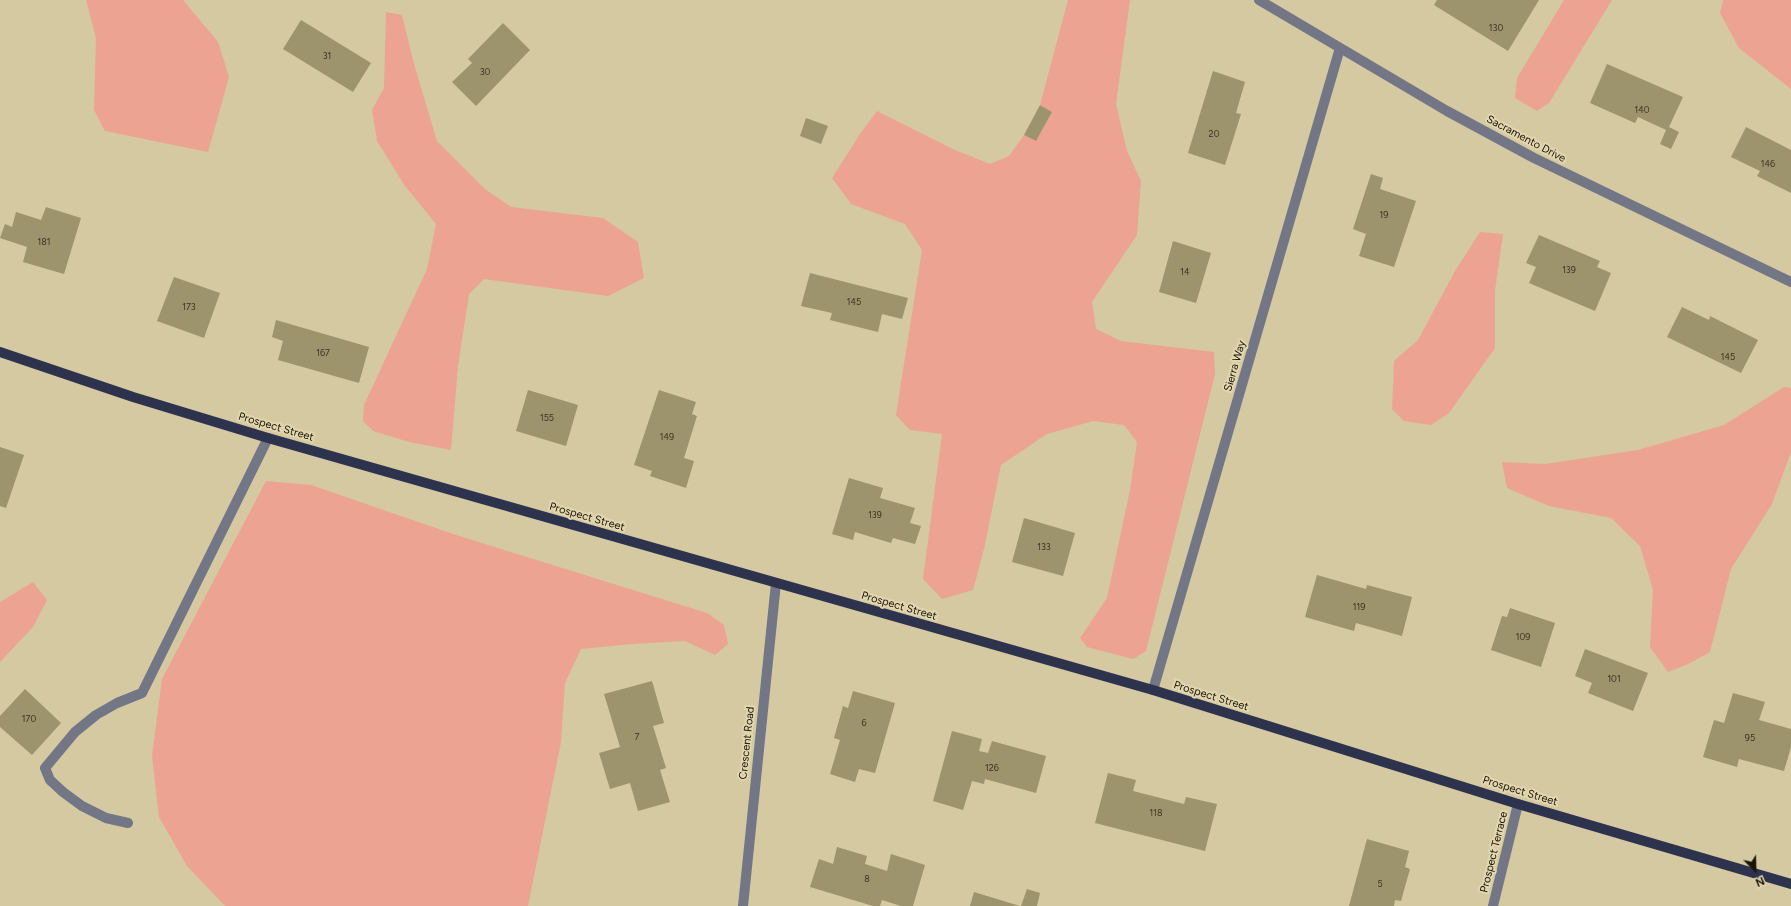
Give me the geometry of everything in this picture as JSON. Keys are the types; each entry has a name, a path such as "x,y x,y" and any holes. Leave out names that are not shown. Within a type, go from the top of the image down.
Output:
{"main road":[{"name":"Prospect Street","path":"0,352 133,397 268,438 1153,690 1518,804 1791,884"}],"street":[{"name":"Sacramento Drive","path":"1259,0 1447,111 1534,158 1791,282"},
{"name":"Sierra Way","path":"1153,690 1340,48"},
{"path":"128,823 106,818 82,806 50,780 45,768 75,732 116,703 142,693 268,438"},
{"name":"Crescent Road","path":"743,906 776,583"},
{"name":"Prospect Terrace","path":"1493,906 1518,804"}],"shaded area":[{"path":"86,0 183,0 218,42 229,77 208,152 105,131 94,110 96,38"},
{"path":"1068,0 1130,0 1116,104 1127,151 1141,181 1137,235 1092,302 1096,329 1121,341 1214,352 1215,374 1146,651 1133,659 1087,647 1080,638 1107,598 1130,490 1137,442 1124,425 1093,421 1047,434 1001,465 984,549 973,590 942,599 923,579 942,434 910,430 896,415 922,250 905,224 851,204 832,178 860,134 877,111 955,150 990,164 1009,156 1024,135 1036,141 1052,112 1040,105"},
{"path":"1564,0 1612,0 1549,103 1537,111 1515,98 1517,78"},
{"path":"1723,0 1791,0 1791,89 1739,48 1720,13"},
{"path":"386,12 402,15 414,64 437,141 485,189 511,207 603,218 638,242 644,278 608,296 484,279 469,294 458,366 451,450 409,442 373,431 363,421 364,405 427,269 436,224 405,186 377,141 372,110 384,88"},
{"path":"1480,232 1503,234 1495,291 1495,348 1449,413 1431,425 1404,421 1392,409 1394,361 1418,340 1455,271"},
{"path":"1784,387 1791,388 1791,452 1772,504 1731,569 1710,652 1688,664 1668,672 1650,647 1653,590 1640,546 1611,518 1549,506 1507,488 1502,462 1545,464 1638,450 1724,425"},
{"path":"266,481 311,485 456,535 707,613 724,625 728,644 715,655 685,641 581,649 565,683 561,742 528,906 225,906 187,866 159,817 152,756 162,679"},
{"path":"33,582 47,600 33,627 0,662 0,602"}],"building":[{"path":"1437,0 1539,0 1508,51 1434,5"},
{"path":"301,20 371,63 353,92 283,49"},
{"path":"503,23 530,50 476,106 452,82 472,63 468,59"},
{"path":"1607,64 1683,97 1669,127 1679,132 1671,149 1660,144 1666,130 1638,117 1635,123 1590,103"},
{"path":"1213,71 1245,82 1236,113 1241,114 1225,165 1188,153"},
{"path":"1040,105 1052,112 1036,141 1024,135"},
{"path":"806,118 828,126 821,144 800,136"},
{"path":"1746,127 1791,150 1791,193 1757,176 1760,171 1731,157"},
{"path":"1371,174 1383,178 1380,189 1416,201 1394,267 1359,256 1366,234 1353,229"},
{"path":"46,207 81,218 64,274 23,262 27,247 0,238 5,224 12,227 16,212 41,220"},
{"path":"1539,235 1600,261 1597,267 1611,273 1595,311 1529,283 1536,267 1526,263"},
{"path":"1173,241 1211,253 1196,303 1159,292"},
{"path":"810,273 908,298 902,319 882,314 878,332 830,320 832,313 801,306"},
{"path":"174,277 220,293 204,338 157,321"},
{"path":"1682,307 1709,320 1710,316 1758,340 1741,373 1667,337"},
{"path":"276,320 369,347 359,383 278,360 283,341 272,337"},
{"path":"528,390 578,405 566,446 516,431"},
{"path":"659,390 696,402 692,414 697,416 684,458 694,461 686,488 650,476 652,471 634,465"},
{"path":"0,447 24,455 6,508 0,506"},
{"path":"849,478 883,488 880,498 915,508 910,523 921,526 915,544 893,538 891,543 855,532 853,540 832,534"},
{"path":"1024,518 1075,533 1063,576 1012,562"},
{"path":"1317,575 1366,589 1367,585 1412,597 1402,636 1356,623 1354,631 1305,617"},
{"path":"1510,608 1555,623 1541,667 1491,650 1502,616 1507,617"},
{"path":"1585,649 1648,673 1633,711 1588,693 1592,683 1575,676"},
{"path":"652,681 664,723 653,726 666,768 660,770 670,802 638,811 630,783 610,789 599,753 620,747 604,694"},
{"path":"25,689 61,723 32,755 0,727 0,716"},
{"path":"853,691 895,703 875,773 859,769 855,782 830,774 840,740 834,738 843,706 848,708"},
{"path":"1733,693 1765,702 1759,720 1791,729 1791,747 1784,771 1739,759 1737,767 1703,757 1714,720 1724,723"},
{"path":"952,731 982,739 979,751 988,753 992,741 1046,756 1036,793 985,779 984,784 972,781 963,810 933,801"},
{"path":"1108,773 1136,780 1133,791 1184,804 1186,797 1217,804 1205,851 1095,823"},
{"path":"1367,839 1409,851 1405,867 1410,869 1401,901 1395,900 1394,906 1349,906"},
{"path":"837,847 867,856 865,864 887,871 891,854 925,865 913,906 901,906 882,900 880,906 873,906 810,887 819,859 833,864"},
{"path":"1027,889 1040,893 1037,906 1021,906"},
{"path":"974,892 1020,906 970,906"}]}
